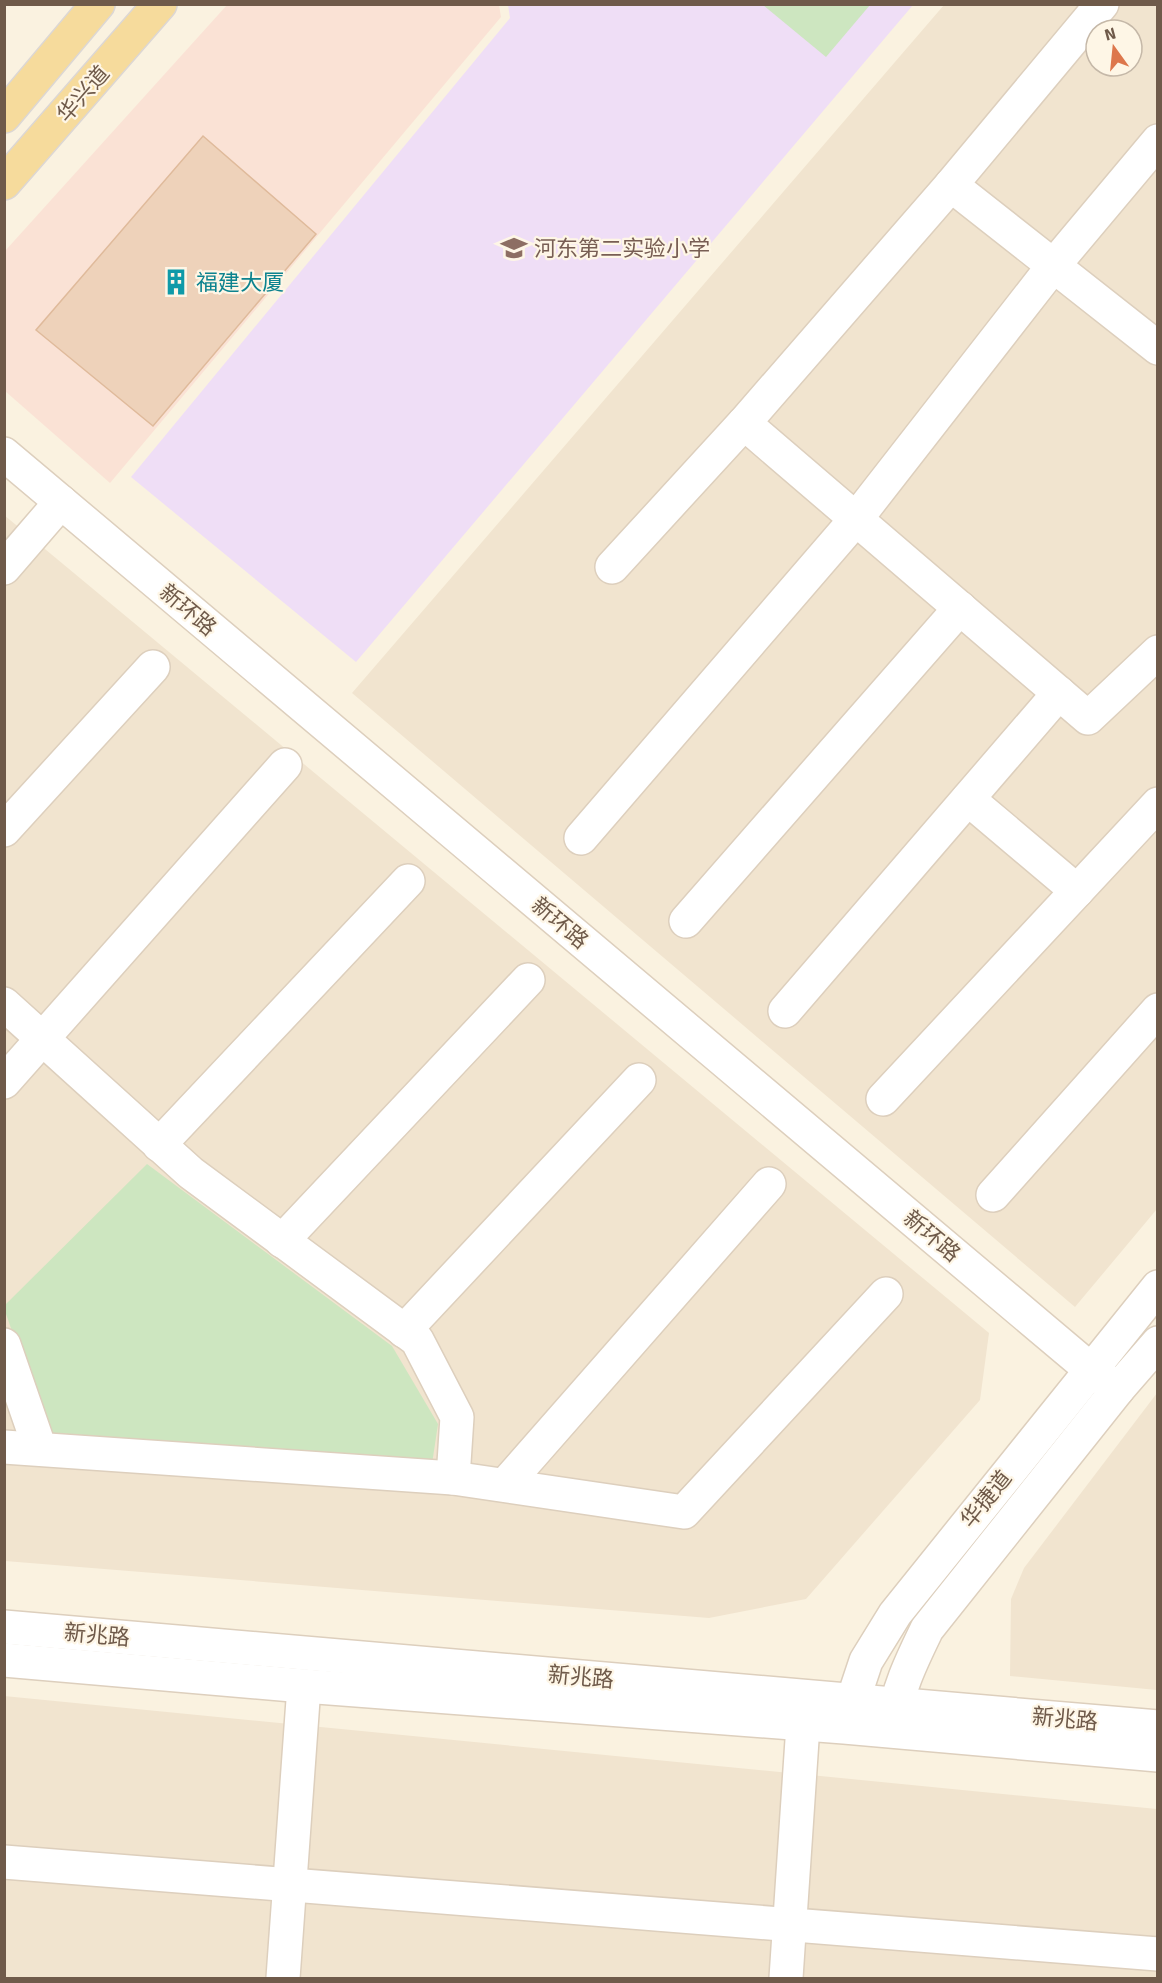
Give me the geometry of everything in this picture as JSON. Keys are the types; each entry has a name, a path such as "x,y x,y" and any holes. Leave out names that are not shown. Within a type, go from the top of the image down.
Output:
{"main road":[{"name":"华兴道","path":"4,116 98,4"},
{"name":"华兴道","path":"4,183 160,4"}],"street":[{"path":"612,567 744,423 951,185 1102,4"},
{"path":"581,837 856,519 1053,265 1158,141"},
{"path":"951,185 1158,348"},
{"path":"744,423 1089,718 1158,652"},
{"name":"新环路","path":"4,454 1090,1369 1118,1389"},
{"path":"4,568 61,502"},
{"path":"686,921 960,608"},
{"path":"4,830 153,667"},
{"path":"785,1011 1059,693"},
{"path":"4,1082 285,765"},
{"path":"968,799 1077,891"},
{"path":"883,1099 1158,804"},
{"path":"159,1145 408,880"},
{"path":"282,1241 528,980"},
{"path":"4,1004 191,1173 417,1340 457,1417 453,1478"},
{"path":"993,1195 1158,1010"},
{"path":"404,1331 639,1080"},
{"path":"505,1485 769,1184"},
{"name":"华捷道","path":"848,1714 866,1661 895,1614 1158,1287"},
{"path":"4,1447 453,1478 684,1512 886,1294"},
{"name":"华捷道","path":"893,1718 909,1668 927,1629 1158,1342"},
{"path":"4,1345 40,1449"},
{"name":"新兆路","path":"4,1627 893,1718 1158,1755"},
{"name":"新兆路","path":"4,1660 803,1725 848,1714"},
{"path":"283,1978 304,1686"},
{"name":"新兆路","path":"893,1718 1158,1726"},
{"path":"786,1978 803,1725"},
{"path":"4,1862 790,1924 1147,1962"}],"shaded area":[{"path":"227,5 499,5 501,17 110,483 5,391 5,251"},
{"name":"河东第二实验小学","path":"508,5 913,5 356,662 131,477 510,18"},
{"path":"944,5 1157,5 1157,1209 1075,1307 352,693"},
{"path":"4,515 989,1333 980,1400 806,1599 709,1618 5,1561"},
{"path":"1157,1393 1157,1690 1010,1676 1011,1599 1024,1568"},
{"path":"4,1696 1157,1809 1157,1978 5,1978"}],"green space":[{"path":"763,5 870,5 826,57"},
{"path":"147,1164 392,1346 438,1424 429,1484 53,1449 4,1306"}],"building":[{"name":"福建大厦","path":"203,136 316,234 153,426 36,330"}],"place":[{"name":"河东第二实验小学","path":"514,248"},
{"name":"福建大厦","path":"176,282"}]}
